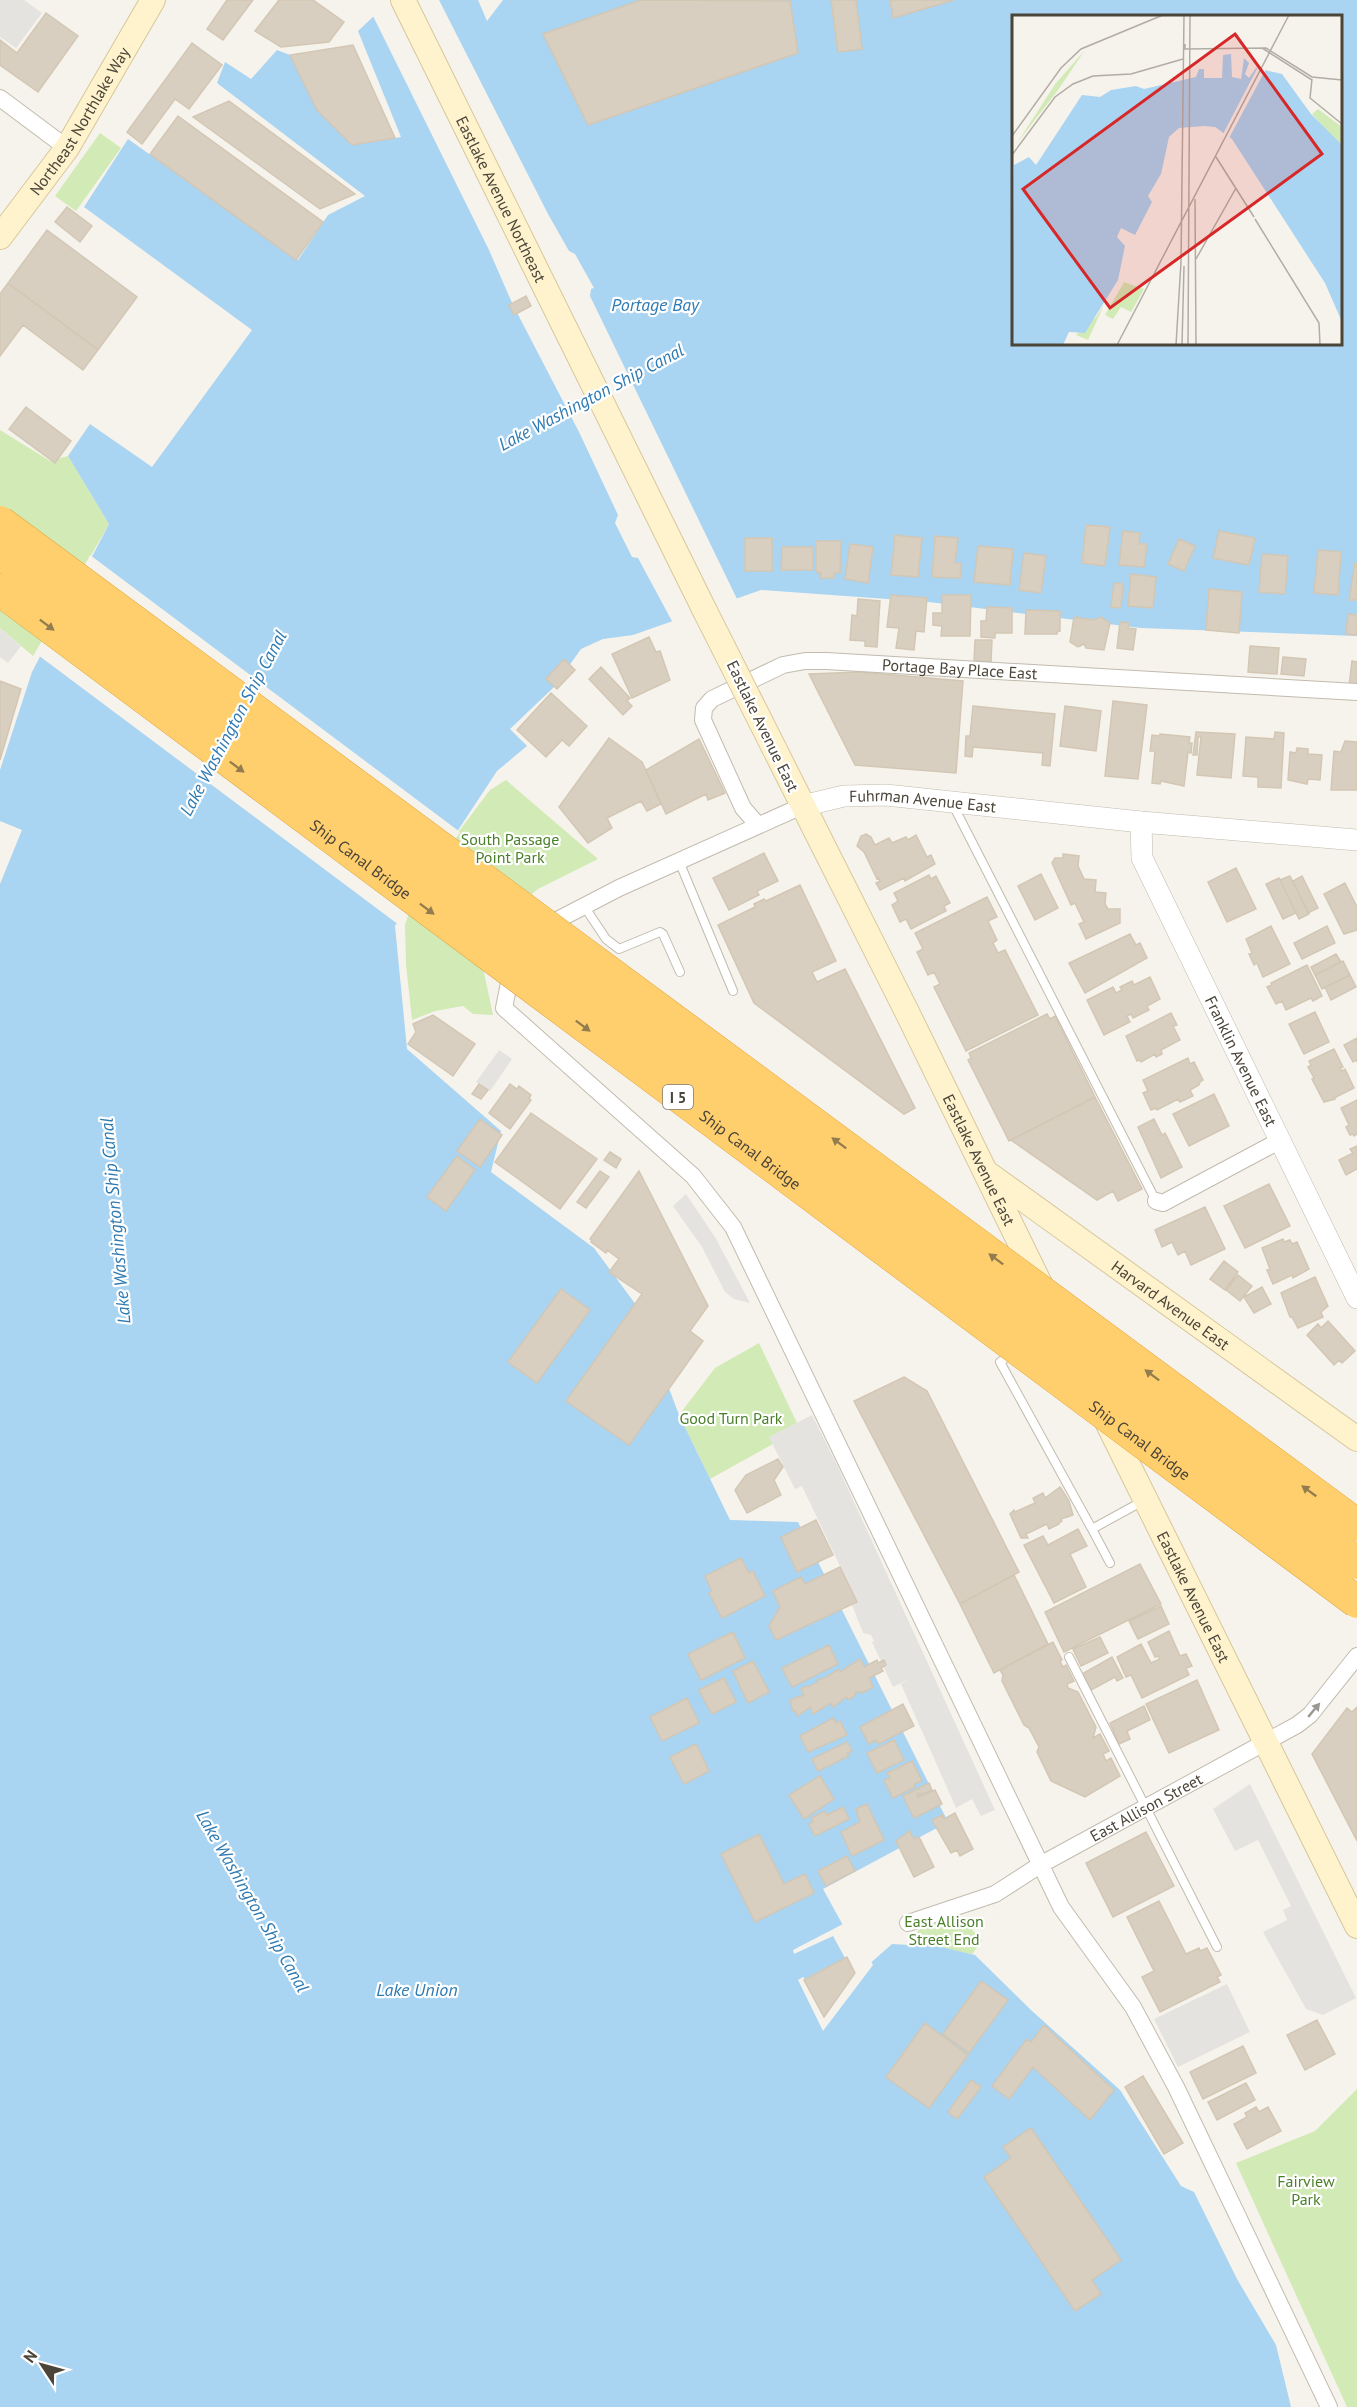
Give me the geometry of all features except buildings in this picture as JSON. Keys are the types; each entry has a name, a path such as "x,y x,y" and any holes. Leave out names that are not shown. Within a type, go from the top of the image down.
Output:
{"highway":[{"path":"0,522 1357,1525"},
{"name":"Ship Canal Bridge","path":"0,553 1357,1563"},
{"name":"Ship Canal Bridge","path":"0,590 1357,1602"}],"main road":[{"name":"Northeast Northlake Way","path":"0,237 67,148 153,0"},
{"name":"Eastlake Avenue Northeast","path":"403,0 600,397"},
{"name":"Eastlake Avenue East","path":"600,397 1357,1926"},
{"name":"Harvard Avenue East","path":"985,1172 1357,1439"}],"street":[{"path":"0,98 67,148"},
{"name":"Portage Bay Place East","path":"758,824 743,808 703,720 704,708 712,699 792,663 826,661 1357,692"},
{"name":"Fuhrman Avenue East","path":"1040,1865 733,1227 693,1176 504,1008 518,940 584,906 758,824 802,806 844,796 865,794 1141,822 1357,840"},
{"name":"Franklin Avenue East","path":"1141,822 1142,858 1357,1298"},
{"path":"1156,1201 1163,1203 1279,1141"},
{"name":"East Allison Street","path":"908,1923 995,1894 1040,1865 1265,1742 1310,1715 1357,1656"},
{"path":"1040,1865 1060,1907 1133,2007 1176,2087 1329,2407"}],"lane":[{"path":"951,802 1156,1201"},
{"path":"679,861 734,991"},
{"path":"584,906 606,939 619,949 660,932 663,934 681,972"},
{"path":"1040,1333 1049,1326"},
{"path":"1023,1345 1000,1362 1110,1563"},
{"path":"1092,1529 1145,1499"},
{"path":"1069,1657 1218,1947"}],"green space":[{"path":"100,133 121,148 76,211 55,196"},
{"path":"0,430 50,461 68,456 109,524 33,656 0,628"},
{"name":"South Passage Point Park","path":"506,780 598,859 538,889 501,919 483,968 493,1015 473,1014 463,1006 435,1011 412,1020 406,965 405,925 415,895 438,859 490,790"},
{"name":"Good Turn Park","path":"759,1343 797,1423 770,1438 773,1444 710,1479 679,1415 715,1368"},
{"name":"East Allison Street End","path":"954,1915 962,1918 982,1941 972,1954 916,1944 916,1935 921,1925"},
{"name":"Fairview Park","path":"1357,2089 1357,2407 1347,2407 1236,2163 1315,2131"}],"shaded area":[{"path":"0,0 24,0 42,13 16,48 0,37"},
{"path":"0,628 21,646 8,663 0,657"},
{"path":"499,1050 512,1059 490,1091 476,1082"},
{"path":"686,1194 715,1237 750,1303 734,1299 725,1292 702,1247 673,1206"},
{"path":"812,1415 995,1810 981,1816 972,1799 956,1808 901,1684 909,1679 893,1687 872,1642 874,1641 871,1635 863,1633 852,1605 857,1602 802,1486 795,1489 769,1437"},
{"path":"1250,1784 1356,1998 1323,2015 1306,2009 1263,1932 1287,1920 1283,1910 1291,1906 1258,1840 1235,1851 1213,1809"},
{"path":"1227,1984 1250,2032 1178,2067 1154,2019"}],"water":[{"name":"Lake Union","path":"391,0 1357,0 1357,636 1141,628 929,602 761,590 633,635 603,639 581,649 554,687 510,729 527,746 497,771 395,926 407,1049 501,1131 491,1172 594,1248 639,1309 679,1415 730,1520 798,1522 948,1822 823,1889 866,1967 892,1944 941,1947 975,1955 1032,2011 1120,2090 1181,2186 1194,2192 1237,2279 1276,2345 1291,2407 0,2407 0,770 32,672 109,524 68,456 90,424 152,467 252,330 84,207 128,139 298,260 328,215 365,196 217,83 225,62 251,79 277,50 290,55 317,110 352,145 401,137 358,31"}],"pier":[{"path":"387,0 439,0 548,214 569,251 575,254 594,288 591,289 590,296 738,601 673,623 638,558 632,557 615,523 618,515 579,432 513,305 489,250 372,14"},
{"path":"478,0 503,0 487,21"},
{"path":"90,555 460,832 399,925 38,655"},
{"path":"0,821 22,830 0,884"},
{"path":"845,1923 867,1962 870,1959 873,1965 823,2031 798,1980 803,1977 805,1979 845,1958 833,1936 794,1954 793,1950"}],"water label":[{"name":"Portage Bay","path":"655,304"},
{"name":"Lake Washington Ship Canal","path":"591,397"},
{"name":"Lake Washington Ship Canal","path":"233,723"},
{"name":"Lake Washington Ship Canal","path":"115,1221"},
{"name":"Lake Washington Ship Canal","path":"253,1901"}]}
